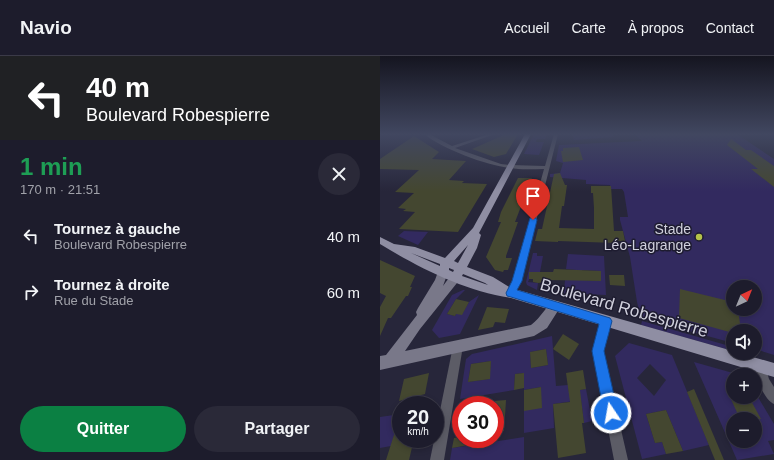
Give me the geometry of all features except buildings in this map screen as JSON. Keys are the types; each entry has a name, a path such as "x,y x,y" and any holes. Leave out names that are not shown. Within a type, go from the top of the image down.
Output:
{"main road":[{"path":"445,268 477,230 518,153"},
{"path":"458,274 472,248 477,230"},
{"name":"Boulevard Robespierre","path":"380,240 402,253 445,268 489,290 511,293 774,370"}],"street":[{"path":"466,153 511,167 547,168"},
{"path":"511,293 517,281 551,153"},
{"path":"416,325 440,281 445,268"},
{"path":"385,362 442,296 458,274"},
{"path":"385,362 534,330 543,324 555,306"},
{"path":"606,321 598,351 621,460"},
{"path":"437,460 458,346"},
{"path":"760,366 764,382 774,398"}],"shaded area":[{"path":"525,153 540,153 539,155 524,154"},
{"name":"Stade Léo-Lagrange","path":"558,153 765,153 774,159 774,355 762,351 762,324 726,324 726,341 641,318 630,257 620,220 620,217 628,217 624,192 622,189 611,189 610,185 586,184 586,180 550,177 550,174 560,173 563,163 556,161"},
{"path":"404,231 428,232 418,245 398,236"},
{"path":"533,253 537,253 537,256 543,256 540,272 530,277 528,282 538,283 537,290 527,285 526,282"},
{"path":"568,254 604,256 606,295 564,293 565,280 575,280 576,270 566,269","holes":["582,270 601,271 601,281 582,280"]},
{"path":"465,290 456,299 447,314 455,316 456,314 462,314 469,302 479,295 460,334 439,338 432,330 452,295"},
{"path":"642,321 726,345 726,349 641,325"},
{"path":"552,336 556,386 568,385 569,392 586,389 592,421 584,423 581,400 553,404 554,428 524,433 524,411 541,387 524,390 524,373 515,374 514,390 478,396 460,396 466,359 472,354","holes":["546,349 548,365 531,368 530,352","491,361 489,379 468,382 471,364"]},
{"path":"629,343 672,355 709,445 683,451 666,410 646,414 655,443 662,442 666,454 642,459 615,356","holes":["650,364 666,380 654,396 637,378"]},
{"path":"694,362 726,371 726,404 762,404 774,424 774,440 768,441 774,454 737,460 732,448 762,448 762,412 726,412 726,435"},
{"path":"392,415 391,446 380,448 380,417"},
{"path":"524,437 524,460 450,460 452,448 504,448 504,440"}],"place":[{"name":"Stade Léo-Lagrange","path":"699,237"}],"route":[{"path":"533,220 517,281 511,293 606,321 598,351 611,413"}]}
